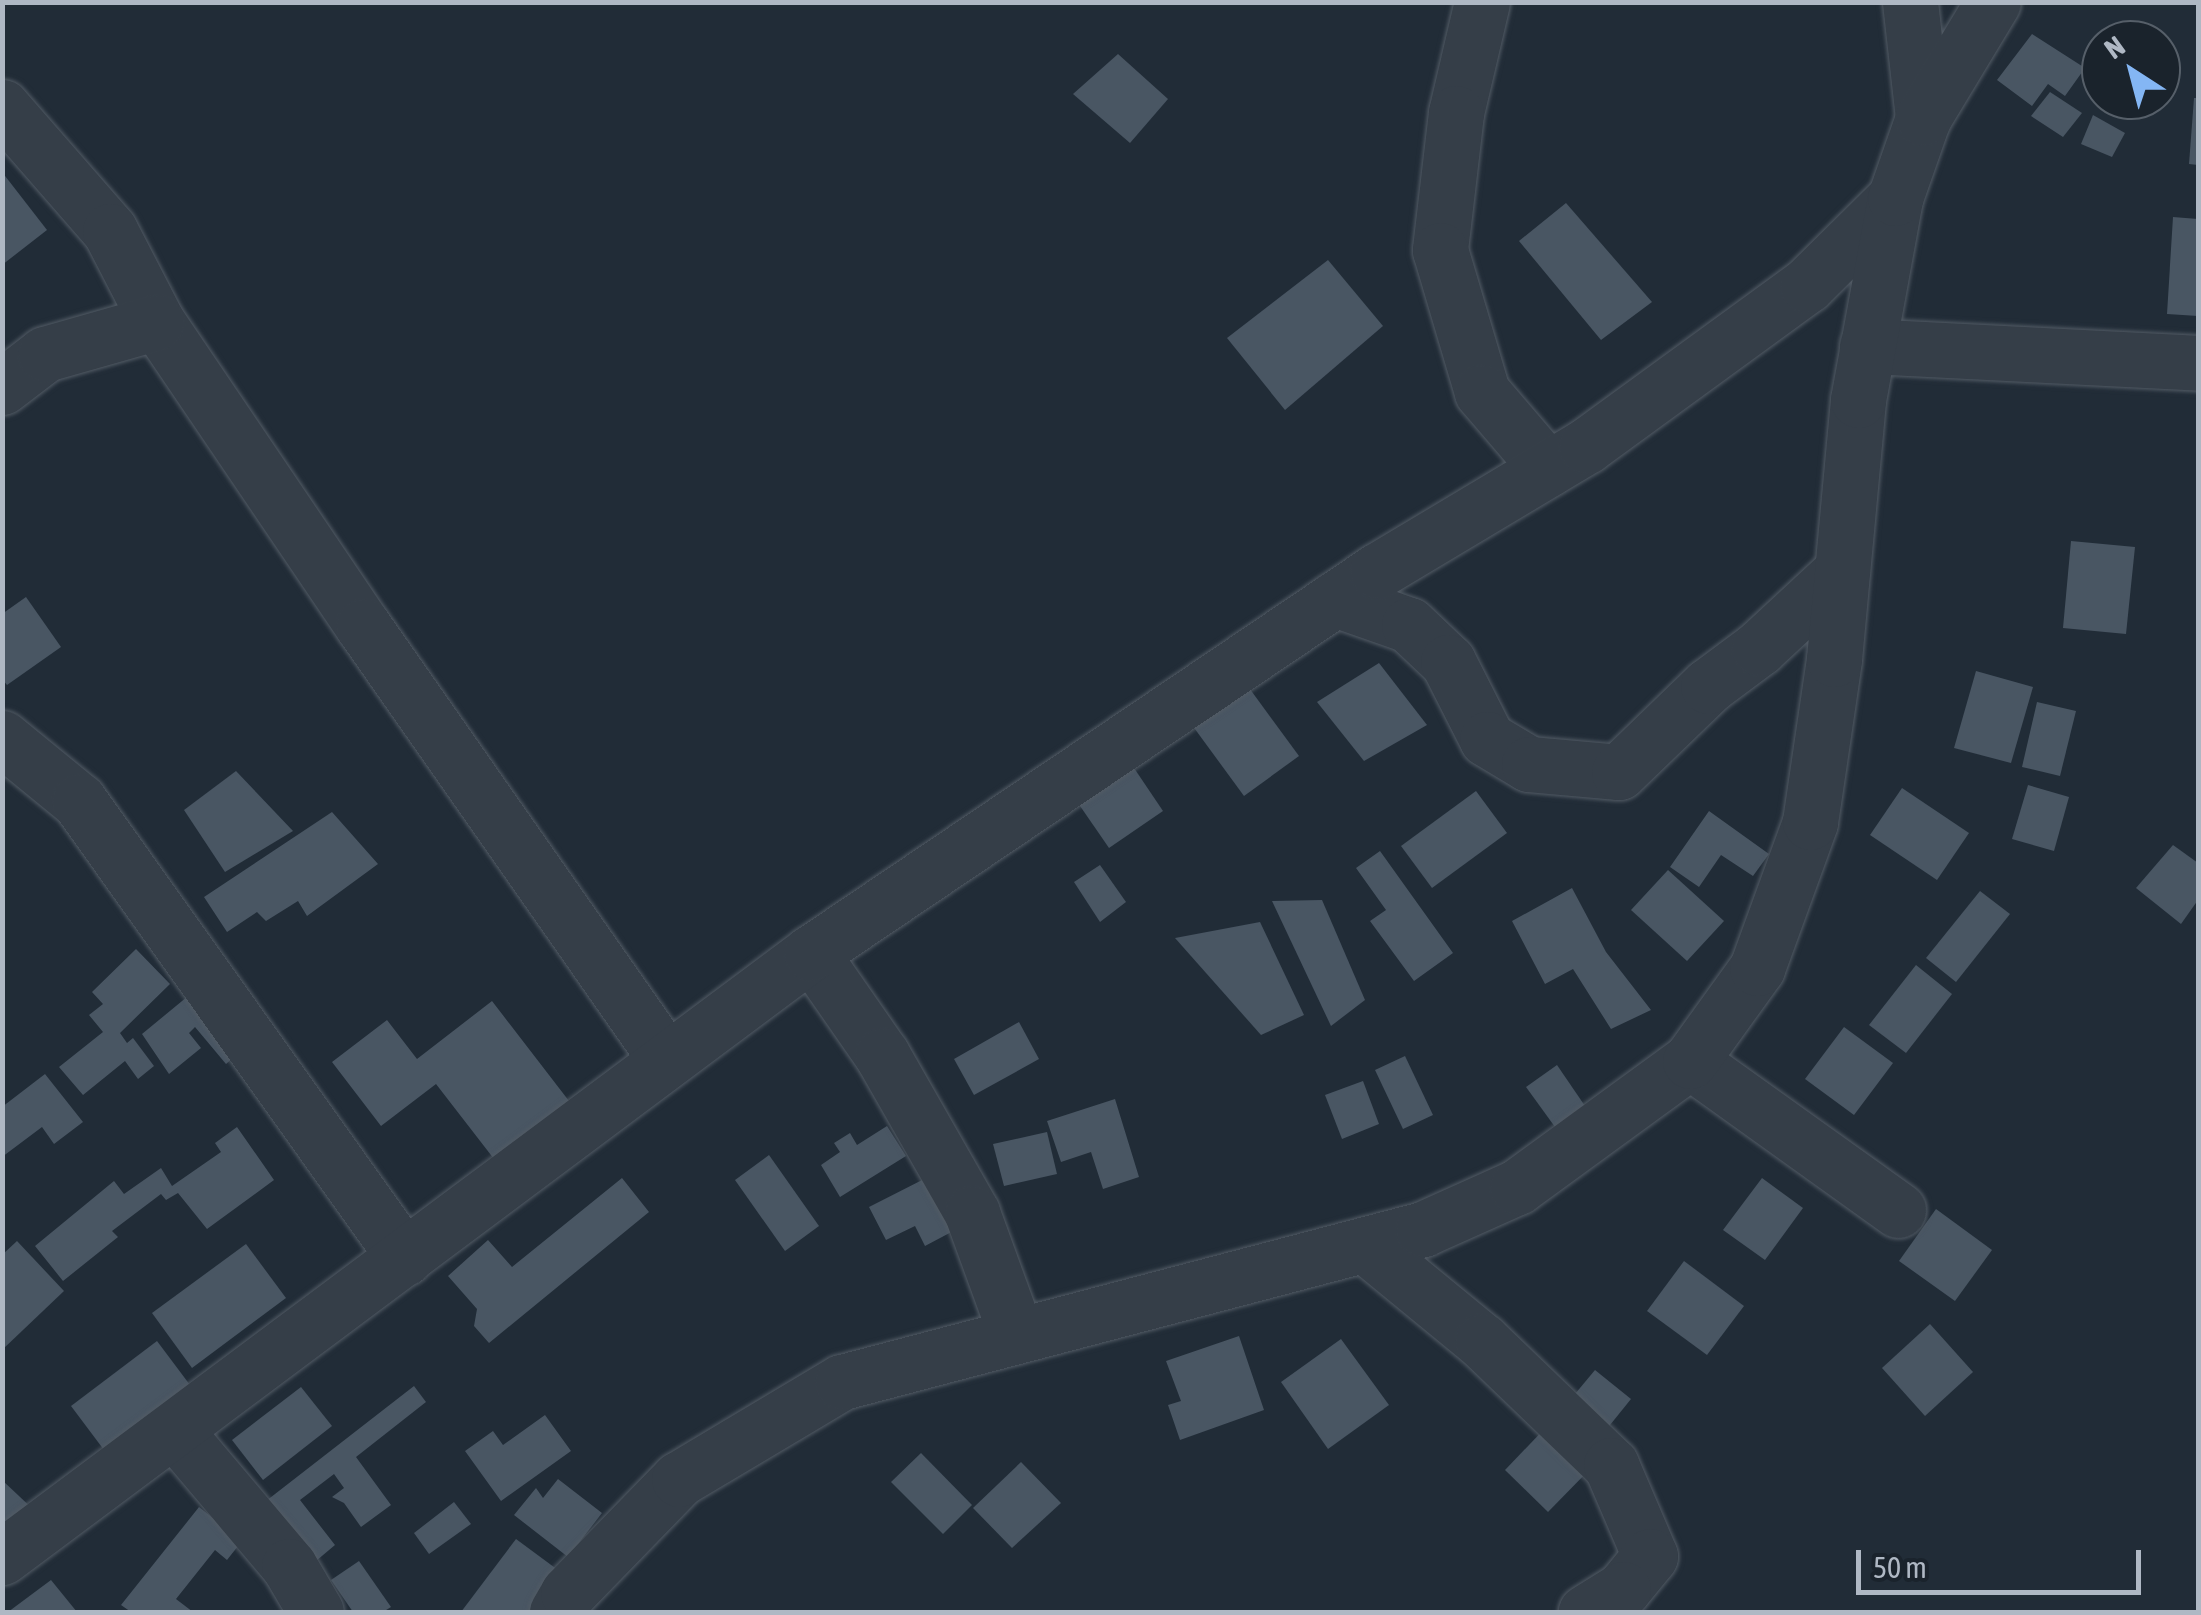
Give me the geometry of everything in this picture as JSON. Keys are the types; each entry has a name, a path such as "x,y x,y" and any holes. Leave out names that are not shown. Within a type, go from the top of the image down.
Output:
{"street":[{"path":"1482,2 1456,113 1440,250 1482,392 1548,469"},
{"path":"1910,2 1923,118"},
{"path":"558,1612 568,1593 678,1479 842,1382 1423,1229 1517,1187 1690,1061 1757,968 1810,822 1866,346 1895,198 1923,118 1994,2"},
{"path":"2,107 110,232 157,322 374,642 666,1059"},
{"path":"2,1557 812,952 1335,600 1548,469 1807,285 1895,198"},
{"path":"2,387 45,354 157,322"},
{"path":"1866,346 2198,363"},
{"path":"1335,600 1410,625 1448,662 1487,739 1514,756 1528,764 1618,772 1708,686 1760,648 1842,571"},
{"path":"2,738 79,802 404,1258"},
{"path":"812,952 882,1055 972,1214 1016,1334"},
{"path":"1690,1061 1898,1210"},
{"path":"1365,1245 1482,1341 1611,1465 1650,1556 1623,1589 1586,1612"},
{"path":"174,1431 289,1566 316,1612"}],"building":[{"path":"2032,34 2081,65 2081,74 2065,96 2048,84 2032,106 1997,80"},
{"path":"1118,54 1168,99 1130,143 1073,94"},
{"path":"2050,92 2081,112 2063,137 2031,116"},
{"path":"2194,98 2198,98 2198,165 2189,164"},
{"path":"2091,120 2102,120 2125,133 2112,157 2081,144"},
{"path":"2,172 47,230 2,265"},
{"path":"1566,203 1652,302 1601,340 1519,241"},
{"path":"2173,217 2198,219 2198,316 2167,314"},
{"path":"1328,260 1383,326 1285,410 1227,338"},
{"path":"2071,541 2135,547 2126,634 2063,628"},
{"path":"26,597 61,647 7,685 2,679 2,614"},
{"path":"1379,663 1427,725 1364,761 1317,702"},
{"path":"1976,671 2033,687 2011,763 1954,748"},
{"path":"1247,685 1299,756 1244,796 1192,725"},
{"path":"2037,702 2076,711 2060,776 2022,767"},
{"path":"1132,765 1163,811 1109,848 1078,803"},
{"path":"236,771 293,831 225,872 184,810"},
{"path":"2028,785 2069,797 2054,851 2012,839"},
{"path":"1902,788 1969,833 1937,880 1870,835"},
{"path":"1476,791 1507,833 1432,888 1401,846"},
{"path":"1709,811 1769,854 1753,876 1721,855 1699,887 1670,867"},
{"path":"332,812 378,864 307,916 298,901 266,921 257,912 227,932 204,897"},
{"path":"2173,845 2198,863 2198,900 2181,924 2136,888"},
{"path":"1380,851 1453,953 1414,981 1370,921 1386,910 1356,868"},
{"path":"1100,865 1126,902 1100,922 1074,882"},
{"path":"1668,870 1724,921 1687,961 1631,910"},
{"path":"1572,888 1606,952 1651,1010 1611,1029 1573,969 1545,984 1512,921"},
{"path":"1980,891 2010,914 1956,982 1926,958"},
{"path":"1322,900 1365,1000 1331,1026 1272,901"},
{"path":"1260,922 1304,1015 1261,1035 1175,938"},
{"path":"136,949 170,984 120,1033 127,1043 133,1038 154,1066 138,1079 125,1061 83,1095 59,1067 103,1032 89,1015 103,1004 92,992"},
{"path":"1916,965 1952,994 1906,1053 1869,1025"},
{"path":"193,992 242,1050 226,1064 195,1027 189,1033 201,1048 169,1074 142,1034"},
{"path":"492,1001 569,1101 494,1159 436,1084 381,1126 332,1062 387,1020 417,1059"},
{"path":"1019,1022 1039,1059 974,1095 954,1059"},
{"path":"1844,1027 1893,1063 1854,1115 1805,1079"},
{"path":"1405,1056 1433,1115 1403,1129 1375,1070"},
{"path":"1557,1065 1585,1106 1555,1127 1526,1087"},
{"path":"45,1074 83,1122 54,1144 42,1127 2,1157 2,1107"},
{"path":"1363,1081 1379,1124 1342,1139 1325,1095"},
{"path":"1115,1099 1139,1177 1103,1189 1091,1152 1061,1162 1047,1121"},
{"path":"887,1126 906,1156 840,1197 821,1165 840,1152 834,1143 850,1133 857,1145"},
{"path":"237,1127 274,1180 207,1229 178,1193 166,1200 161,1194 112,1231 118,1237 63,1281 35,1246 114,1181 124,1194 161,1168 172,1186 221,1152 215,1143"},
{"path":"1047,1132 1057,1174 1004,1186 993,1144"},
{"path":"769,1155 819,1226 785,1251 735,1180"},
{"path":"932,1175 959,1228 925,1246 915,1226 886,1240 869,1207"},
{"path":"622,1178 649,1212 489,1343 474,1326 477,1309 448,1276 488,1240 512,1267"},
{"path":"1762,1178 1803,1208 1765,1260 1723,1230"},
{"path":"1936,1209 1992,1250 1955,1301 1899,1261"},
{"path":"17,1241 64,1291 2,1350 2,1255"},
{"path":"246,1244 286,1298 192,1368 152,1313"},
{"path":"1684,1261 1744,1306 1707,1355 1647,1311"},
{"path":"1930,1324 1973,1372 1925,1416 1882,1368"},
{"path":"1239,1336 1264,1410 1180,1440 1168,1405 1181,1401 1166,1361"},
{"path":"1341,1339 1389,1405 1328,1449 1281,1382"},
{"path":"157,1341 193,1389 107,1454 71,1406"},
{"path":"1595,1370 1631,1399 1606,1430 1570,1400"},
{"path":"414,1386 426,1402 356,1457 391,1505 361,1527 344,1503 332,1497 344,1488 334,1474 300,1500 335,1545 316,1561 266,1501"},
{"path":"301,1387 332,1426 263,1480 232,1440"},
{"path":"545,1415 571,1451 501,1501 465,1451 493,1431 503,1445"},
{"path":"1549,1424 1593,1466 1548,1512 1505,1470"},
{"path":"921,1453 972,1505 943,1534 891,1482"},
{"path":"1021,1462 1061,1503 1012,1548 973,1508"},
{"path":"558,1479 602,1513 568,1557 514,1515 536,1488 543,1498"},
{"path":"2,1480 36,1512 2,1547"},
{"path":"454,1502 471,1524 429,1554 414,1533"},
{"path":"199,1507 242,1541 227,1560 215,1550 176,1599 193,1612 131,1612 121,1605"},
{"path":"516,1539 562,1573 532,1612 461,1612"},
{"path":"359,1561 391,1607 383,1612 353,1612 331,1580"},
{"path":"51,1580 77,1612 8,1612"}]}
